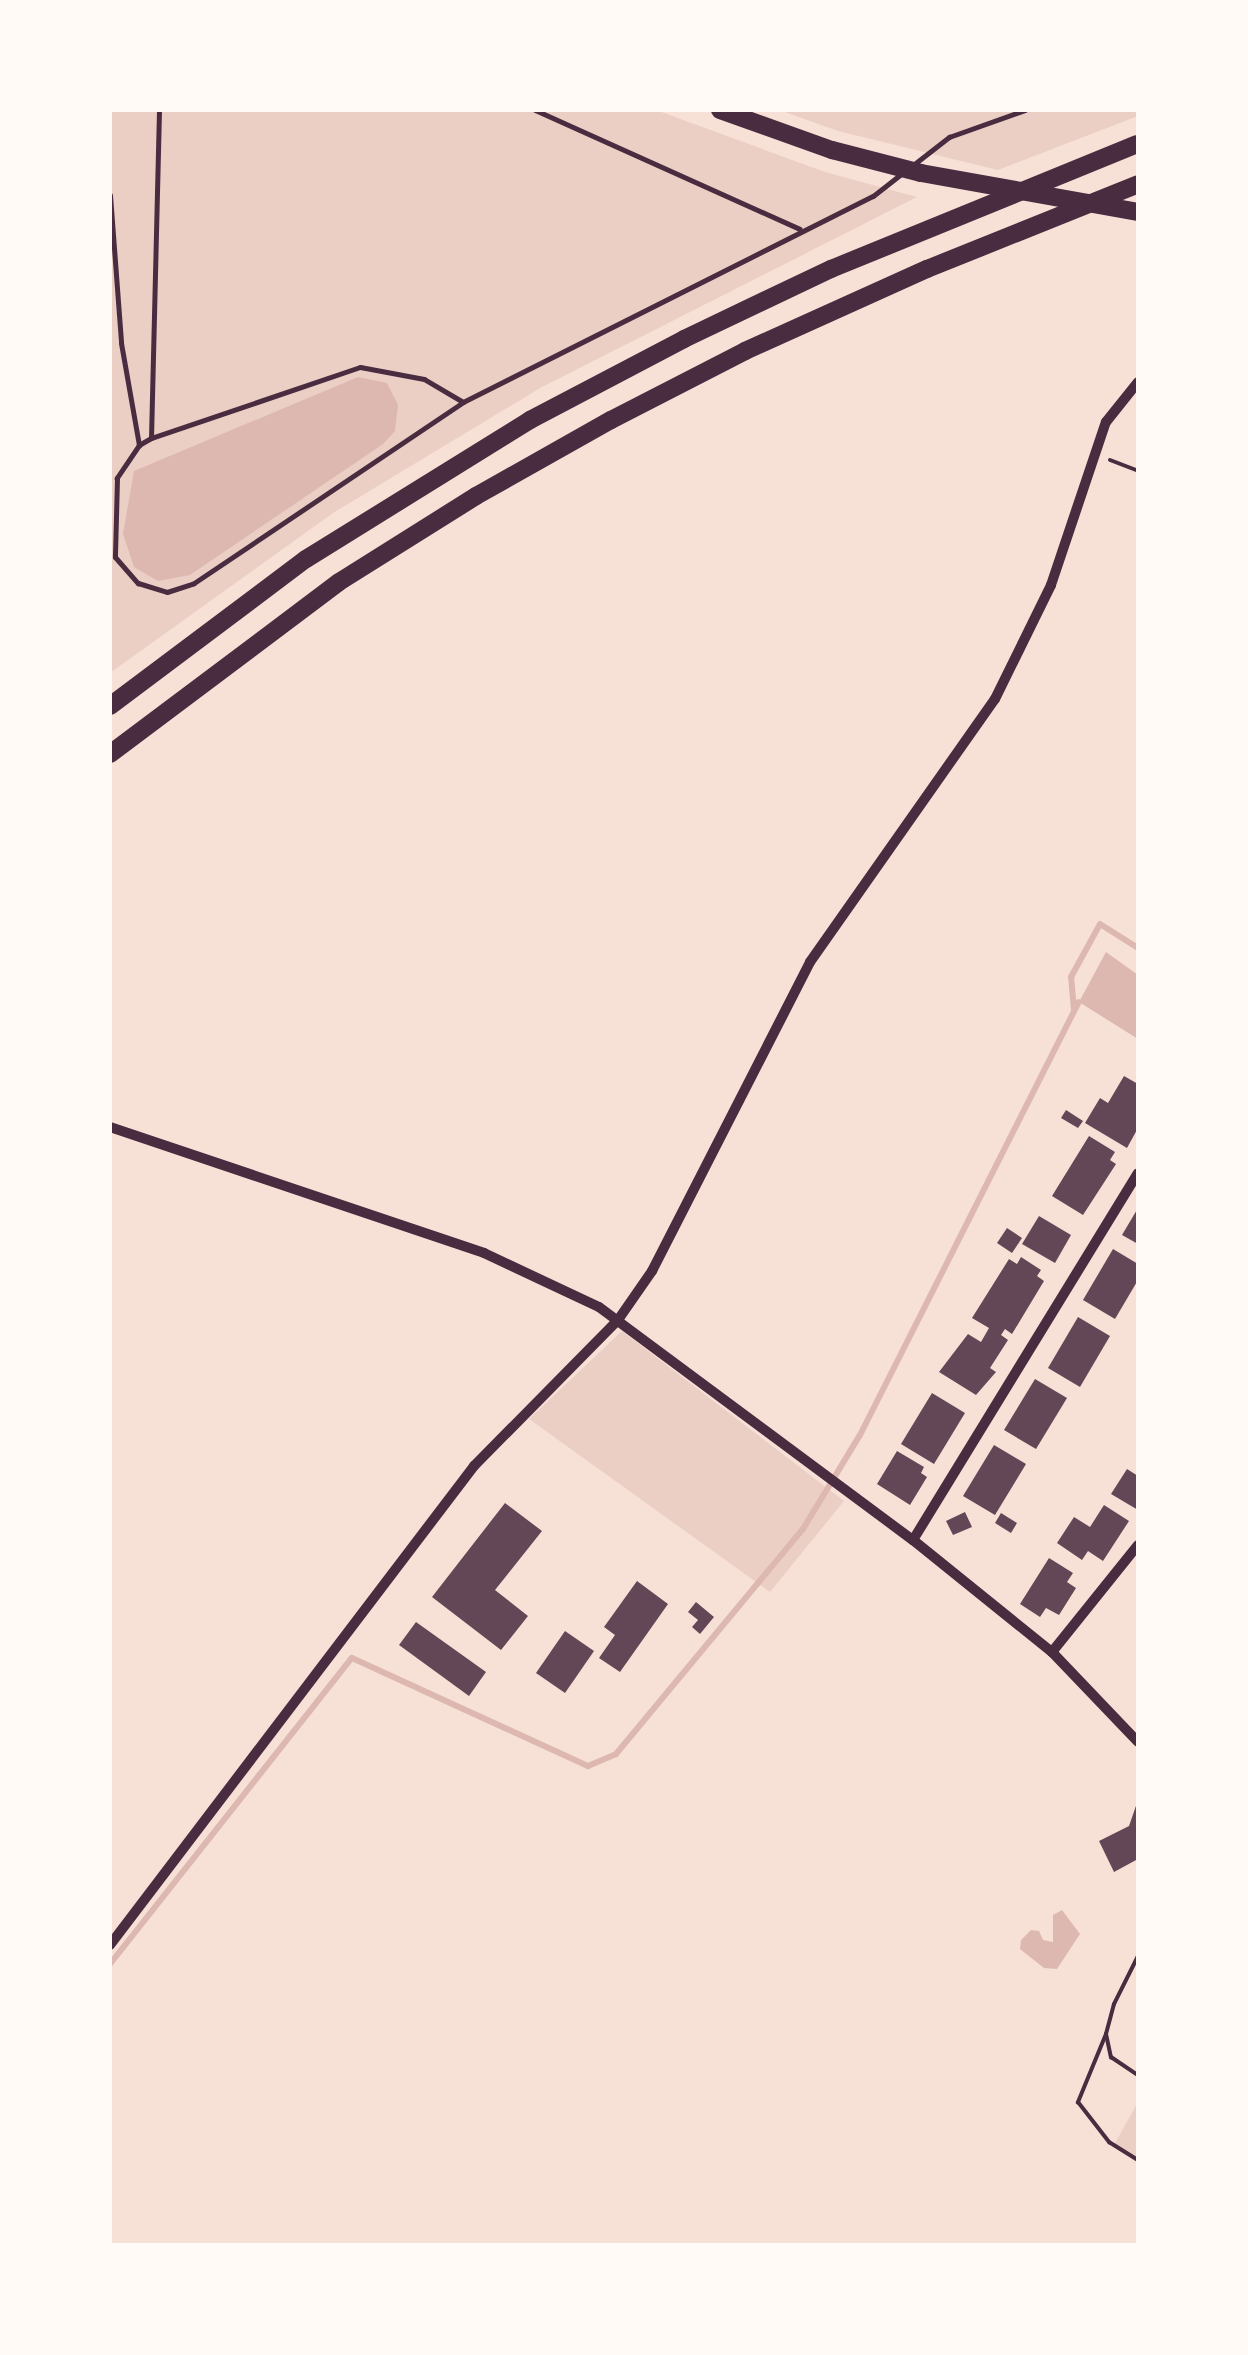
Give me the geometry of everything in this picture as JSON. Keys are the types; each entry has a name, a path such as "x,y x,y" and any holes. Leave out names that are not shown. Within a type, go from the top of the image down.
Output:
{"highway":[{"path":"720,110 832,150 1013,194 1138,212"},
{"path":"110,706 306,559 530,420 684,339 832,269 1138,144"},
{"path":"110,754 340,582 476,496 611,420 746,351 927,269 1138,184"}],"street":[{"path":"110,1944 352,1632 474,1466 618,1320 652,1271 810,962 995,698 1051,586 1106,422 1138,382"},
{"path":"110,1128 484,1253 618,1320 846,1494 913,1540 1052,1652 1138,1742"},
{"path":"913,1540 1138,1173"},
{"path":"1052,1652 1138,1545"}],"lane":[{"path":"151,438 159,110"},
{"path":"535,110 800,230"},
{"path":"463,402 424,379 360,367 151,438 139,446 117,478 114,557 138,583 167,592 194,583 463,402 873,196 950,137 1026,110"},
{"path":"110,195 121,343 139,446"}],"path":[{"path":"1094,455 1138,470"},
{"path":"1138,1956 1114,2004 1078,2102 1109,2142 1138,2160"},
{"path":"1106,2034 1111,2057 1138,2075"}],"shaded area":[{"path":"110,110 656,110 825,172 917,197 542,387 333,513 110,673"},
{"path":"779,110 1138,110 1138,116 998,170 838,131"},
{"path":"358,377 387,383 398,405 395,431 383,444 190,575 158,581 134,567 123,534 134,471"},
{"path":"1106,952 1138,975 1138,1039 1079,1002"},
{"path":"622,1331 844,1501 770,1592 529,1419"},
{"path":"1062,1910 1080,1934 1057,1969 1044,1968 1020,1949 1021,1940 1031,1930 1039,1931 1043,1940 1053,1942 1053,1915"},
{"path":"1138,2102 1138,2159 1114,2145"}],"building":[{"path":"1124,1076 1138,1084 1138,1128 1127,1148 1085,1123 1100,1098 1108,1103"},
{"path":"1066,1110 1083,1121 1078,1128 1061,1118"},
{"path":"1089,1136 1115,1152 1110,1160 1116,1164 1083,1215 1052,1196"},
{"path":"1138,1208 1138,1244 1122,1235"},
{"path":"1039,1216 1071,1235 1055,1263 1022,1244"},
{"path":"1007,1228 1022,1238 1012,1253 997,1243"},
{"path":"1113,1249 1138,1264 1138,1280 1115,1319 1083,1300"},
{"path":"1021,1257 1041,1270 1037,1276 1044,1281 1012,1334 1005,1329 1001,1335 1008,1340 990,1368 996,1372 976,1395 939,1372 968,1334 981,1342 989,1328 972,1318 1009,1259 1017,1264"},
{"path":"1078,1317 1110,1336 1080,1387 1048,1368"},
{"path":"1035,1379 1067,1398 1036,1449 1004,1430"},
{"path":"932,1393 965,1413 934,1464 901,1444"},
{"path":"994,1445 1026,1464 995,1515 963,1496"},
{"path":"897,1451 924,1467 921,1473 927,1477 910,1505 877,1484"},
{"path":"1127,1469 1138,1476 1138,1510 1111,1494"},
{"path":"505,1503 542,1531 495,1590 528,1616 501,1650 432,1597"},
{"path":"1104,1505 1129,1521 1103,1561 1088,1551 1082,1560 1057,1543 1074,1517 1090,1527"},
{"path":"965,1512 972,1527 953,1535 946,1521"},
{"path":"1001,1513 1017,1523 1011,1533 995,1523"},
{"path":"1049,1558 1073,1573 1067,1582 1076,1588 1059,1615 1046,1608 1040,1617 1020,1604"},
{"path":"637,1581 668,1604 620,1672 599,1658 615,1635 604,1627"},
{"path":"696,1602 714,1617 700,1634 692,1627 698,1620 688,1612"},
{"path":"416,1622 486,1672 469,1696 399,1645"},
{"path":"565,1631 594,1651 565,1693 536,1673"},
{"path":"1138,1800 1138,1859 1114,1872 1099,1841 1129,1826"}],"waterway":[{"path":"1074,1010 1071,977 1100,924 1138,948"},
{"path":"110,1964 352,1658 588,1766 616,1754 803,1529 860,1435 1079,1002"}]}
